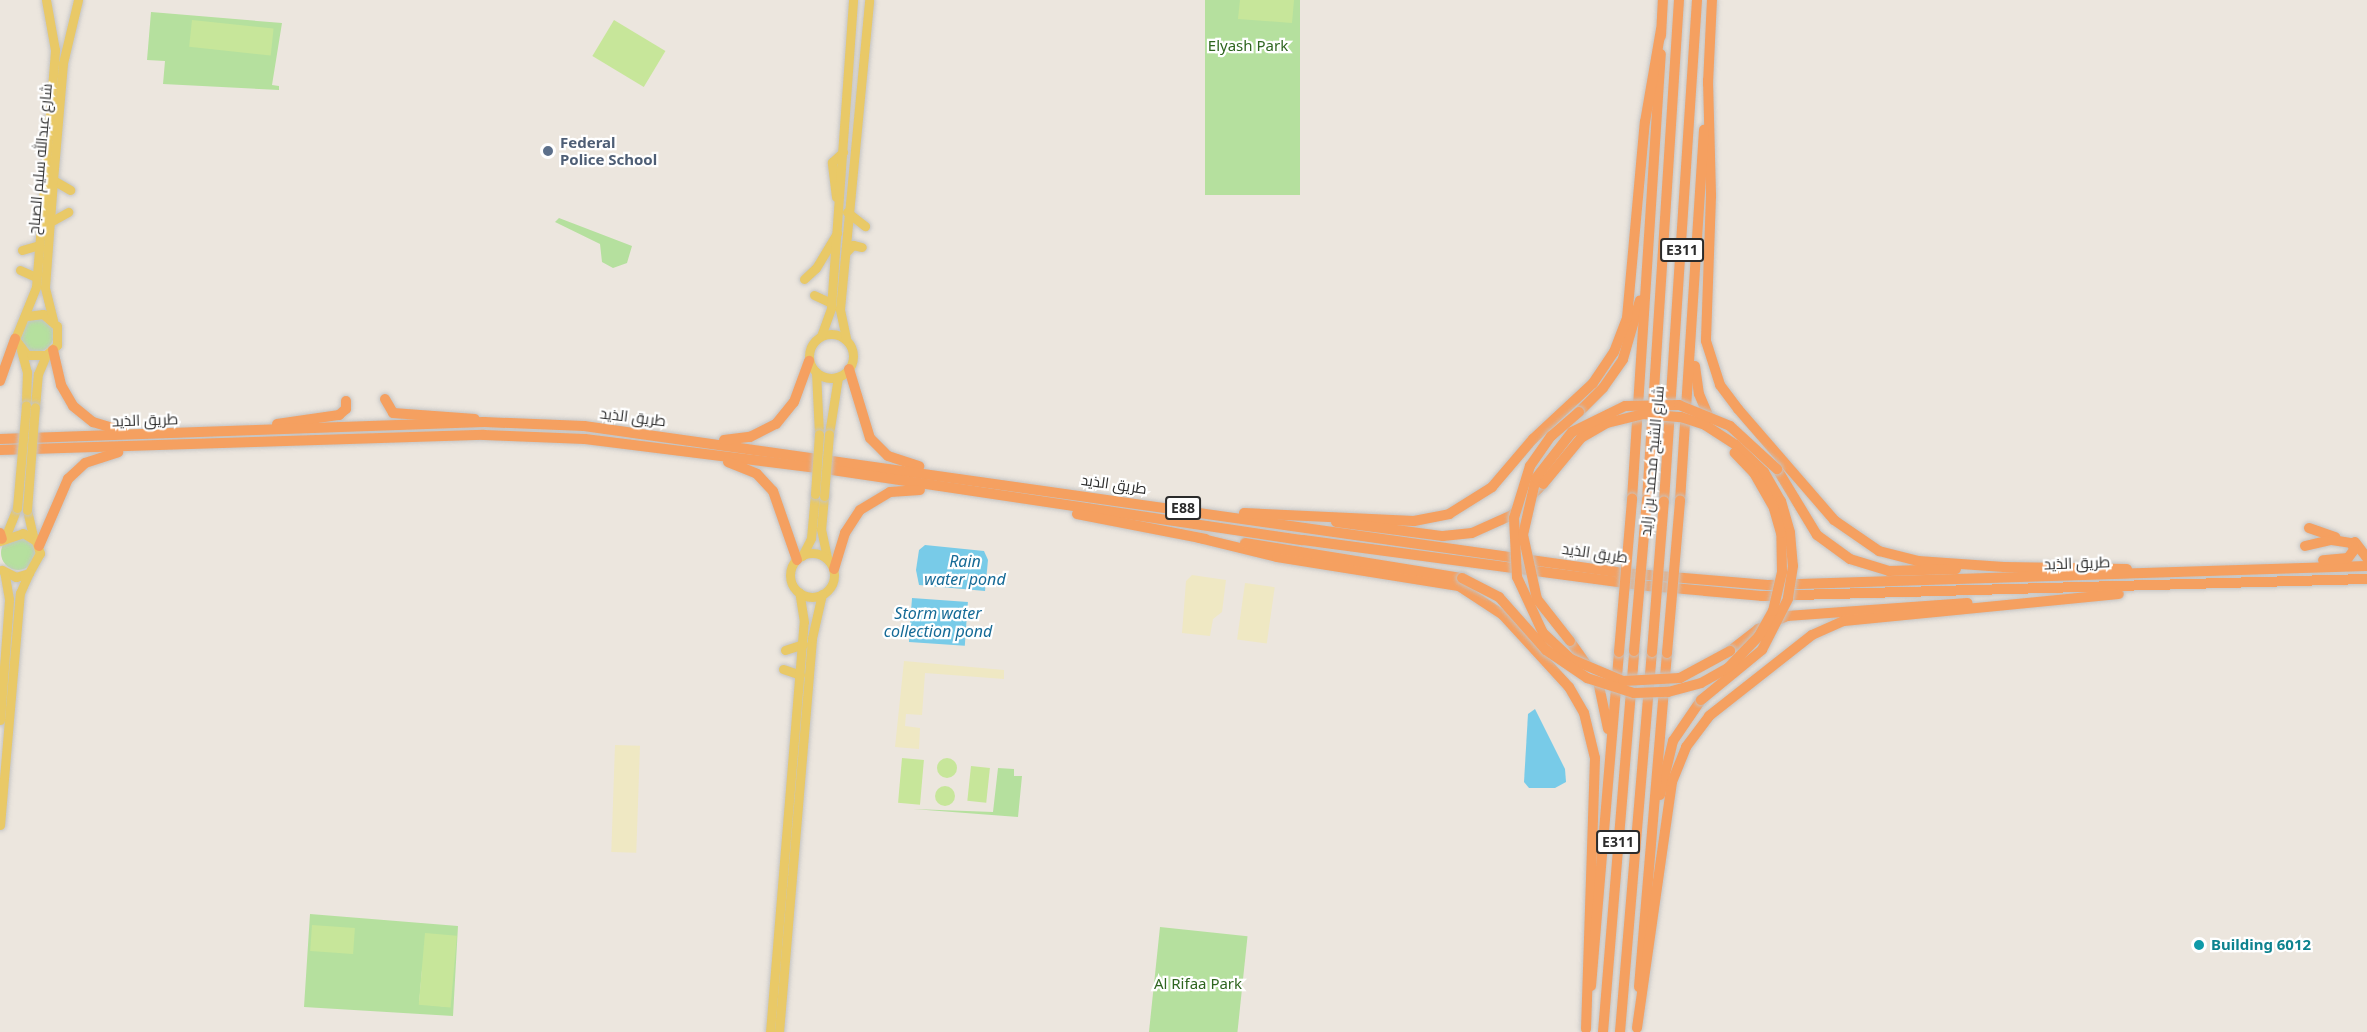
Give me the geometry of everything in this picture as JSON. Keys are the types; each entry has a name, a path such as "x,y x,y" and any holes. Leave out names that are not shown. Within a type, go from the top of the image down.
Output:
{"highway":[{"path":"1586,1030 1632,499 1663,0"},
{"name":"شارع الشيخ محمد بن زايد","path":"1603,1032 1647,500 1679,0"},
{"name":"شارع الشيخ محمد بن زايد","path":"1620,1032 1664,501 1697,0"},
{"path":"1636,1030 1680,501 1695,296 1712,0"},
{"path":"1193,510 1414,521 1463,508 1492,487 1605,368 1622,336 1631,300 1645,122 1661,29"},
{"path":"1708,80 1711,196 1706,326 1709,356 1720,384 1834,520 1855,537 1905,559 2004,567 2191,572"},
{"path":"1648,256 1630,343 1604,388 1551,436 1530,466 1514,518 1517,577 1538,624 1571,659 1623,681 1680,678 1730,651 1758,629 1787,616 2012,603"},
{"path":"1199,538 1462,578 1499,597 1546,650 1587,678 1634,693 1668,692 1701,683 1728,668 1759,636 1773,611 1782,572 1781,533 1774,508 1754,473 1715,430 1699,394 1695,296"},
{"path":"0,381 15,339"},
{"path":"50,353 66,396 82,415 104,427 246,431"},
{"path":"684,439 736,440 764,432 794,402 809,361"},
{"path":"849,369 864,426 878,448 900,462 951,483"},
{"path":"385,399 393,413 451,414 484,422"},
{"path":"261,430 339,415 346,409 346,400"},
{"path":"1606,794 1604,696 1591,666 1537,599 1523,535 1536,478 1572,432 1625,406 1679,405 1730,426 1777,469 1808,524 1850,560 1889,571 2004,567"},
{"path":"1298,517 1457,535 1486,529 1512,515 1543,484 1581,438 1607,423 1643,414 1675,416 1705,425 1736,445 1764,472 1781,501 1790,533 1793,566 1788,599 1762,650 1701,700 1669,753 1650,861"},
{"name":"طريق الذيد","path":"0,439 484,422 584,426 684,439 951,483 994,495 1724,593 1823,596 2193,587 2367,579"},
{"name":"طريق الذيد","path":"0,450 518,435 684,451 1193,510 1624,573 1748,584 1866,585 2367,566"},
{"path":"36,542 68,479 96,457 246,443"},
{"path":"684,451 747,468 766,482 779,501 799,558"},
{"path":"834,569 845,532 871,501 900,490 951,483"},
{"path":"994,495 1199,538 1277,557 1459,586 1494,606 1569,687 1590,728 1595,758 1586,1030"},
{"path":"2309,528 2349,538 2367,558"},
{"path":"2283,568 2348,558 2354,550 2346,539 2305,546"},
{"path":"2354,579 2367,585"},
{"path":"1636,1030 1672,783 1680,758 1700,726 1827,627 1860,618 2193,587"}],"main road":[{"name":"شارع عبدالله سليم الصباح","path":"27,316 36,276 55,50 46,0"},
{"name":"شارع عبدالله سليم الصباح","path":"53,321 45,287 53,180 64,58 78,0"},
{"path":"853,0 843,152 832,162 844,214 865,226"},
{"path":"804,279 816,268 838,231 844,214 868,0"},
{"path":"55,50 58,59 64,58"},
{"path":"770,1032 803,644 804,615 799,592 791,573 811,538 819,495 824,434 838,377 849,369 854,357 846,339 840,315 849,158 843,152"},
{"path":"53,180 70,190"},
{"path":"50,222 68,212"},
{"path":"824,434 816,372 809,361 810,349 821,336 831,303 838,231"},
{"path":"837,241 839,254 845,253 853,245 862,247"},
{"path":"22,250 39,245"},
{"path":"20,270 36,276"},
{"path":"814,295 831,303"},
{"path":"0,825 20,593 29,573 39,561 36,542 22,509 30,406 27,372 21,350 15,339 17,326 27,316 44,314 53,321 59,338 38,374 30,406"},
{"path":"821,336 834,333 846,339"},
{"path":"21,350 33,357 50,353"},
{"path":"816,372 838,377"},
{"path":"779,1032 812,638 822,594 833,581 834,569 827,558 821,529 819,495"},
{"path":"2,537 22,509"},
{"path":"2,537 23,532 36,542"},
{"path":"799,558 814,553 827,558"},
{"path":"2,570 16,577 29,573"},
{"path":"0,720 9,599 2,570"},
{"path":"799,592 822,594"},
{"path":"785,650 803,644"},
{"path":"783,669 800,675"},
{"path":"0,735 7,745"},
{"path":"784,853 789,854 791,879"}],"green space":[{"name":"Elyash Park","path":"1205,0 1300,0 1300,195 1205,195"},
{"path":"1240,0 1294,0 1292,23 1238,19"},
{"path":"151,12 282,23 272,85 279,86 279,90 163,84 165,61 147,60"},
{"path":"192,20 274,29 271,55 189,47"},
{"path":"614,20 665,51 644,87 592,56"},
{"path":"559,218 632,246 627,263 613,268 602,262 600,244 555,222"},
{"path":"36,316 48,322 54,334 48,346 36,352 24,346 18,334 24,322"},
{"path":"18,536 30,541 35,553 30,565 18,570 6,565 1,553 6,541"},
{"path":"902,758 924,760 920,805 898,803"},
{"path":"947,758 954,761 957,768 954,775 947,778 940,775 937,768 940,761"},
{"path":"971,766 990,768 986,803 967,801"},
{"path":"998,768 1014,769 1014,776 1022,776 1018,817 913,809 993,812"},
{"path":"945,786 952,789 955,796 952,803 945,806 938,803 935,796 938,789"},
{"path":"310,914 458,926 453,1016 304,1007","holes":["422,970 450,1007 419,1004"]},
{"path":"312,925 355,928 353,954 310,951"},
{"name":"Al Rifaa Park","path":"1160,927 1248,936 1237,1032 1149,1032"},
{"path":"425,933 457,936 451,1008 419,1005"}],"sand":[{"path":"1192,575 1226,580 1222,612 1213,619 1210,636 1182,633 1186,581"},
{"path":"1245,583 1275,587 1267,644 1237,639"},
{"path":"904,661 1004,670 1004,679 925,673 922,715 906,714 905,726 920,728 919,749 895,747"},
{"path":"615,745 640,746 636,853 611,852"}],"water":[{"name":"Rain water pond","path":"925,545 984,551 988,560 985,591 919,585 916,570 919,550"},
{"name":"Storm water collection pond","path":"912,598 968,602 965,646 909,642"},
{"path":"1535,709 1565,769 1566,782 1555,788 1529,788 1524,782 1528,714"}],"place":[{"name":"Federal Police School","path":"548,151"},
{"name":"Building 6012","path":"2199,945"}]}
